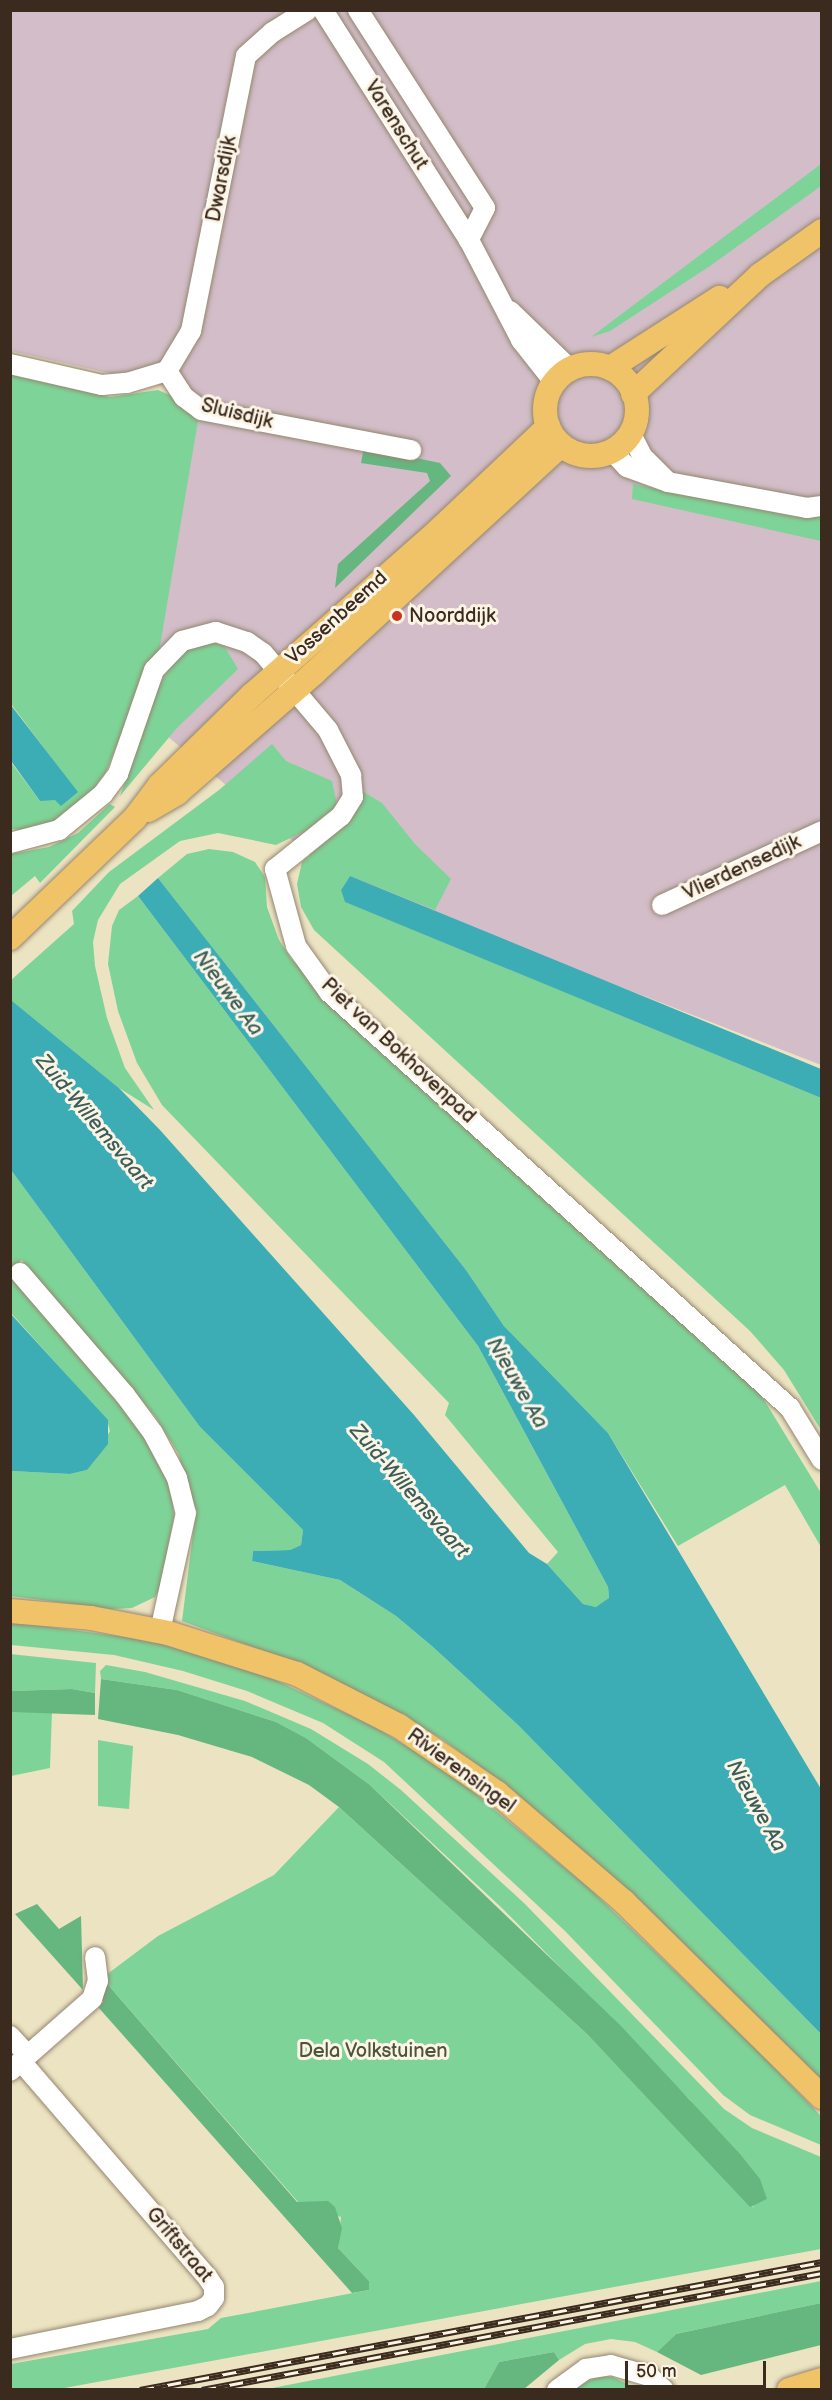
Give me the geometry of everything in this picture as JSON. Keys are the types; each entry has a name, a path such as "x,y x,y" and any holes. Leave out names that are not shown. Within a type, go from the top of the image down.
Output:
{"main road":[{"path":"610,368 760,275 822,231"},
{"path":"633,394 760,275"},
{"path":"583,365 610,368 620,375 633,394 636,417 631,434 612,451 586,456 554,436 545,404 562,376 583,365"},
{"name":"Vossenbeemd","path":"10,938 44,909 135,818 160,785 279,670 440,529 554,436"},
{"name":"Vossenbeemd","path":"135,818 177,793 294,690 554,436"},
{"name":"Rivierensingel","path":"10,1611 91,1618 160,1631 297,1674 399,1726 497,1793 624,1902 822,2097"},
{"path":"789,2390 822,2380"}],"street":[{"name":"Dwarsdijk","path":"167,370 191,331 246,56 273,32 308,10"},
{"name":"Varenschut","path":"323,10 469,240 521,339 562,376"},
{"name":"Varenschut","path":"358,10 485,208 469,240"},
{"path":"10,364 102,385 127,383 167,370"},
{"name":"Sluisdijk","path":"167,370 184,397 201,410 411,450"},
{"path":"631,434 642,456 668,482"},
{"path":"612,451 627,467 668,482 807,508 822,506"},
{"name":"Piet van Bokhovenpad","path":"10,843 59,830 103,794 118,774 151,676 182,640 216,632 248,642 279,670 343,755 351,775 353,797 341,816 275,869 296,946 329,992 790,1408 822,1460"},
{"name":"Vlierdensedijk","path":"662,905 822,831"},
{"path":"20,1273 125,1395 153,1433 177,1478 186,1513 160,1631"},
{"path":"20,2062 92,1999 98,1981 95,1958"},
{"name":"Griftstraat","path":"10,2036 20,2062 214,2286 214,2298 208,2306 198,2311 10,2349"},
{"path":"557,2390 599,2365 635,2370 649,2376 663,2390"},
{"path":"635,2370 644,2390"}],"shaded area":[{"path":"11,11 821,11 821,1065 334,875 149,721 184,390 11,351"}],"green space":[{"path":"821,164 821,186 710,266 610,331 591,337"},
{"path":"11,375 110,397 158,390 172,396 185,412 199,415 159,652 150,664 106,772 95,787 76,808 55,823 24,830 11,829 10,761 40,801 77,792 11,704"},
{"path":"364,447 440,463 451,476 335,588 338,564 430,481 427,473 361,463"},
{"path":"633,484 795,517 821,515 821,541 632,499"},
{"path":"212,642 225,647 238,669 176,729 120,796 159,686 172,664 186,650"},
{"path":"272,744 286,761 332,781 337,805 307,830 276,845 218,833 180,841 120,884 98,920 93,942 95,966 107,1018 125,1068 154,1110 119,1088 11,1000 10,981 74,924 72,911 109,872 219,790"},
{"path":"362,791 382,803 415,844 451,879 435,910 350,876 341,890 346,902 821,1098 821,1430 784,1370 750,1331 314,930 301,907 297,884 302,862 347,823 358,809"},
{"path":"110,804 115,807 40,883 35,876 11,896 11,854 49,847 78,833"},
{"path":"209,849 233,852 255,862 265,877 267,907 279,940 292,960 755,1385 821,1493 821,1547 785,1485 678,1546 608,1433 504,1326 466,1270 158,878 187,854"},
{"path":"138,896 478,1346 608,1587 609,1598 604,1604 596,1607 583,1604 547,1564 558,1552 445,1415 449,1403 162,1105 137,1063 118,1011 108,964 112,926 119,910"},
{"path":"11,1170 200,1427 303,1530 301,1545 290,1550 253,1551 252,1561 340,1580 396,1616 518,1725 821,2034 821,2085 684,1944 491,1775 441,1738 312,1669 182,1621 196,1510 178,1453 155,1416 38,1284 22,1260 11,1268"},
{"path":"10,1275 143,1433 170,1484 174,1516 161,1586 155,1597 132,1608 111,1609 11,1596 11,1471 70,1474 87,1470 110,1431 107,1420 11,1313"},
{"path":"11,1622 149,1640 267,1676 373,1726 449,1772 589,1888 762,2055 821,2116 821,2145 750,2115 723,2095 565,1931 384,1762 323,1723 247,1691 183,1671 114,1655 11,1645"},
{"path":"10,1654 96,1663 95,1693 72,1689 11,1691"},
{"name":"Dela Volkstuinen","path":"106,1665 145,1672 245,1701 311,1729 368,1764 401,1790 525,1904 724,2109 752,2128 821,2157 821,2249 59,2389 11,2390 11,2364 208,2329 221,2318 369,2290 369,2281 338,2248 341,2217 298,2202 102,1978 158,1936 274,1875 339,1807 588,2035 754,2208 703,2117 690,2100 503,1909 370,1785 306,1738 276,1722 177,1690 101,1679 100,1671"},
{"path":"101,1679 177,1690 276,1722 306,1738 370,1785 621,2026 740,2154 760,2179 767,2199 750,2207 588,2035 339,1807 309,1785 252,1757 178,1735 98,1719"},
{"path":"72,1689 95,1693 95,1715 11,1712 11,1691"},
{"path":"52,1711 50,1768 11,1776 10,1712"},
{"path":"98,1740 133,1746 129,1809 98,1806"},
{"path":"37,1904 59,1929 81,1916 83,1990 15,1914"},
{"path":"102,1978 297,2202 328,2201 335,2207 342,2228 338,2248 369,2281 369,2290 352,2293 98,2007 103,2002"},
{"path":"821,2281 821,2303 676,2334 657,2352 635,2342 611,2339 585,2344 559,2360 554,2352 499,2362 484,2389 262,2390"},
{"path":"821,2303 821,2345 701,2375 657,2352 676,2334"},
{"path":"554,2352 559,2360 524,2389 484,2389 499,2362"},
{"path":"599,2376 612,2377 639,2389 569,2390"}],"water":[{"path":"10,704 78,792 61,806 55,800 40,801 11,761"},
{"path":"350,876 821,1069 821,1098 345,902 341,890"},
{"path":"158,878 466,1270 504,1326 608,1433 821,1789 821,2034 518,1725 396,1616 340,1580 252,1561 253,1551 290,1550 301,1545 303,1530 200,1427 11,1170 11,1000 119,1088 160,1130 414,1415 529,1553 547,1564 583,1604 596,1607 609,1598 608,1587 478,1346 138,896"},
{"path":"10,1313 108,1420 108,1444 87,1470 70,1474 11,1471"}],"railway":[{"path":"140,2390 822,2262"},
{"path":"202,2390 822,2273"}],"place":[{"name":"Noorddijk","path":"397,616"}],"water label":[{"name":"Nieuwe Aa","path":"228,993"},
{"name":"Zuid-Willemsvaart","path":"94,1122"},
{"name":"Nieuwe Aa","path":"517,1383"},
{"name":"Zuid-Willemsvaart","path":"409,1491"},
{"name":"Nieuwe Aa","path":"756,1806"}]}
